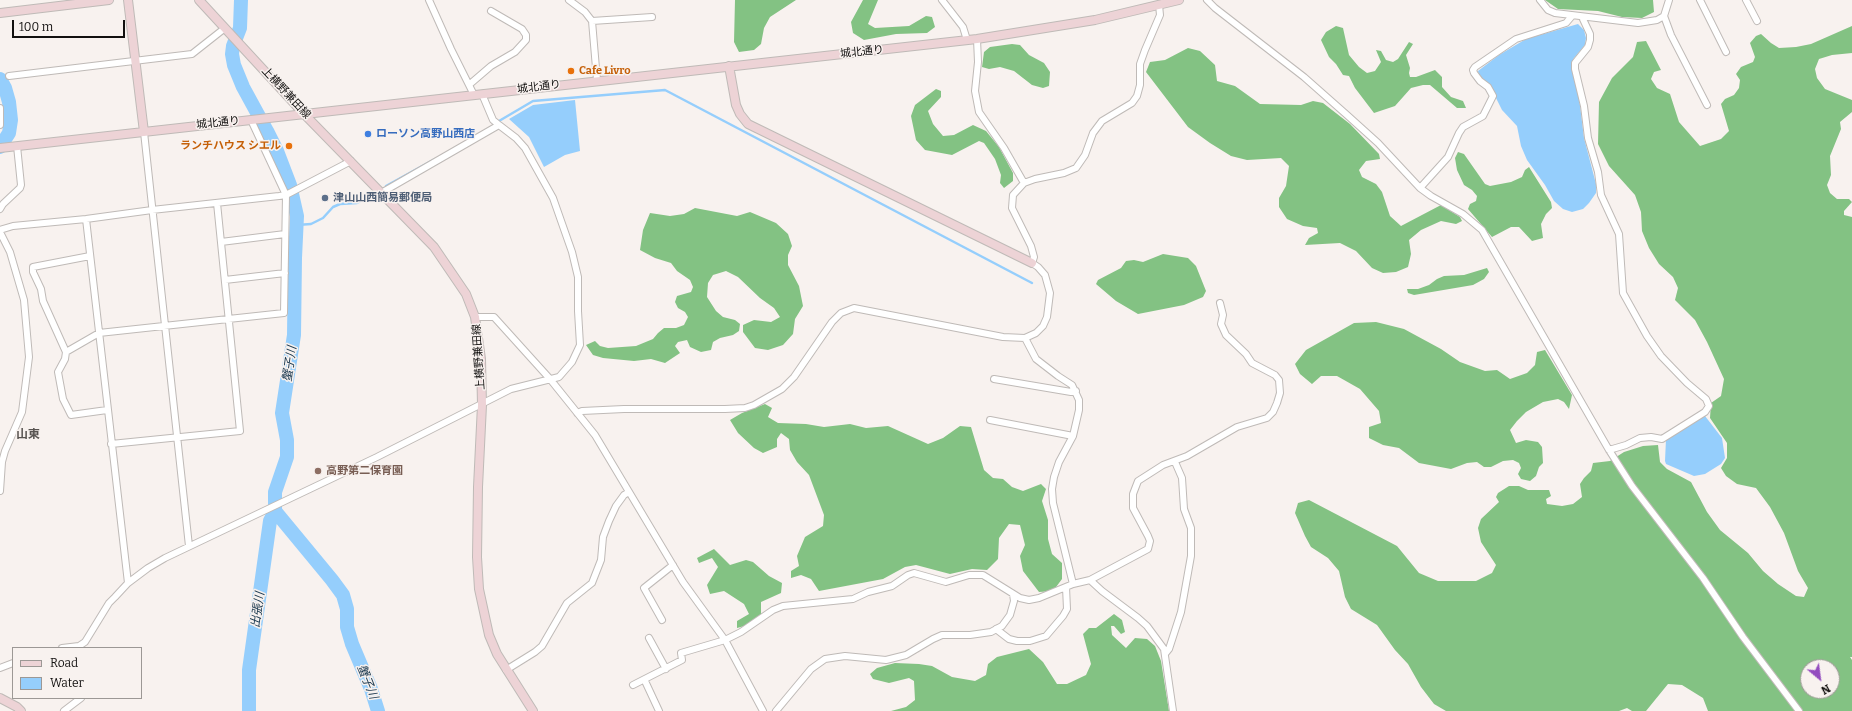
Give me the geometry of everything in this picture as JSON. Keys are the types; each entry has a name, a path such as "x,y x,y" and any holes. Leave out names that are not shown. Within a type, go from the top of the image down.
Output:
{"street":[{"path":"0,13 109,0"},
{"path":"128,0 134,60 144,132 189,546"},
{"name":"上横野兼田線","path":"199,0 305,115 438,252 466,294 475,316 481,359 482,404 478,487 479,589 490,635 506,670 533,711"},
{"path":"79,647 85,642 109,603 128,583 148,568 189,546 378,457 511,389 550,379 563,374 572,362 580,345 578,277 567,234 553,198 525,148 516,138 493,120 478,94 470,84 451,49 429,0"},
{"path":"942,0 963,27 968,40"},
{"name":"城北通り","path":"0,148 305,115 597,80 977,39 1069,25 1175,0"},
{"path":"1207,0 1215,8 1304,77 1336,105 1378,144 1420,188 1463,214 1482,230 1609,450 1642,501 1703,578 1743,637 1799,711"},
{"path":"1540,0 1548,10 1555,13 1572,16 1596,17 1638,23 1657,20 1664,16"},
{"path":"1669,0 1664,16 1671,35 1707,105"},
{"path":"1700,0 1726,52"},
{"path":"1746,0 1757,21"},
{"path":"571,1 585,12 592,22 597,80"},
{"path":"1032,263 1034,257 1031,246 1012,208 1014,195 1024,184 1035,179 1064,173 1076,168 1085,155 1093,133 1102,120 1132,103 1137,96 1140,86 1140,64 1160,15 1159,5"},
{"path":"470,84 492,66 515,52 526,40 526,35 522,29 492,11"},
{"path":"1420,188 1448,157 1459,133 1463,128 1483,116 1493,96 1488,87 1480,82 1474,73 1473,70 1475,67 1516,39 1566,22 1572,16"},
{"path":"592,22 652,17"},
{"path":"1582,17 1590,34 1590,40 1588,47 1575,63 1575,69 1584,106 1588,138 1598,172 1601,195 1618,234 1623,293 1647,336 1661,356 1681,378 1706,399 1709,406 1705,412 1662,439 1651,437 1640,438 1626,445 1609,450"},
{"path":"9,76 72,70 134,60 192,54 225,28"},
{"path":"977,39 978,62 975,91 979,112 1004,148 1024,184"},
{"path":"577,413 582,411 624,409 725,409 745,408 754,405 782,389 790,381 832,322 841,312 854,308 1003,337 1025,338 1036,333 1043,326 1047,317 1050,304 1050,293 1045,275 1032,263 748,124 740,114 736,105 729,66"},
{"path":"0,108 0,125"},
{"path":"66,352 99,333 284,313 286,195 253,120"},
{"path":"381,193 499,125"},
{"path":"0,209 3,204 20,188 21,185 15,146"},
{"path":"0,491 4,451 22,412 29,357 24,300 10,252 0,231 13,226 86,219 286,195 351,161"},
{"path":"111,444 240,431 217,203"},
{"path":"86,219 128,583"},
{"path":"221,242 285,234"},
{"path":"90,256 33,267 33,272 41,289 43,301 66,352 65,359 58,372 63,399 71,415 107,410"},
{"path":"225,280 285,273"},
{"path":"633,685 682,660 681,654 725,640 742,632 773,610 783,606 853,599 868,592 892,586 908,575 914,573 946,582 969,575 984,575 1013,594 1029,600 1039,598 1073,584 1090,580 1148,549 1150,541 1134,508 1134,488 1138,481 1168,462 1175,462 1237,427 1267,418 1273,412 1280,393 1279,380 1275,375 1252,363 1246,354 1226,335 1221,324 1224,315 1220,303"},
{"path":"475,316 494,317 550,379 595,435 673,565 725,640 763,711"},
{"path":"1025,338 1036,359 1072,385 1079,400 1079,410 1073,436 1059,462 1052,489 1053,503 1073,584"},
{"path":"994,379 1071,392 1076,391"},
{"path":"990,420 1073,436"},
{"path":"1165,654 1169,649 1181,612 1191,556 1191,528 1184,509 1182,478 1175,462"},
{"path":"506,670 542,646 566,603 592,582 601,560 603,537 609,521 616,506 624,495 629,492"},
{"path":"662,620 644,588 673,565"},
{"path":"1090,580 1147,626 1164,649 1172,711"},
{"path":"996,629 1010,639 1017,641 1030,641 1046,636 1067,609 1066,587"},
{"path":"776,711 811,669 826,659 845,656 875,660 891,659 906,654 933,639 942,636 981,634 996,629 1002,626 1010,615 1014,601 1013,594"},
{"path":"649,638 666,669"},
{"path":"0,668 12,663"},
{"path":"644,680 659,711"},
{"path":"0,698 17,707 21,711"},
{"path":"64,711 80,699"}],"green space":[{"path":"735,0 796,0 770,17 764,28 761,44 754,50 739,52 734,42"},
{"path":"863,0 878,0 868,24 875,28 909,26 926,16 932,17 935,27 927,33 896,34 864,40 853,33 851,22"},
{"path":"1545,0 1653,0 1654,12 1642,18 1622,17 1598,11 1558,9"},
{"path":"1336,26 1343,28 1349,55 1359,67 1367,73 1375,71 1381,62 1376,50 1381,51 1386,60 1393,62 1398,59 1409,42 1413,44 1406,55 1410,68 1410,77 1416,77 1435,70 1442,77 1442,87 1451,97 1463,101 1466,108 1457,108 1430,85 1423,85 1411,88 1395,106 1374,113 1355,88 1349,76 1343,75 1336,64 1329,57 1321,40 1326,32"},
{"path":"1852,26 1852,53 1832,55 1819,59 1815,69 1817,78 1825,89 1852,100 1852,112 1840,122 1841,129 1830,156 1831,175 1827,185 1830,193 1837,199 1849,199 1852,202 1844,211 1844,215 1852,217 1852,657 1850,657 1852,660 1852,711 1708,711 1703,698 1682,685 1668,684 1646,711 1632,711 1627,708 1619,711 1446,711 1434,704 1421,687 1408,664 1395,650 1377,625 1351,609 1345,597 1339,571 1328,558 1311,547 1305,536 1295,513 1298,503 1309,500 1397,546 1419,573 1438,581 1476,581 1492,573 1496,565 1481,542 1478,528 1481,519 1499,502 1496,497 1498,493 1509,486 1519,486 1528,490 1549,490 1551,496 1546,499 1547,504 1562,506 1573,504 1582,497 1580,484 1591,471 1593,463 1610,461 1624,452 1643,446 1658,445 1660,462 1667,469 1691,482 1707,512 1720,530 1748,553 1763,571 1778,584 1796,596 1804,597 1808,588 1798,571 1784,533 1770,507 1756,488 1737,484 1726,476 1721,468 1727,458 1727,443 1710,418 1711,403 1721,396 1724,379 1695,320 1675,300 1678,288 1673,277 1659,264 1649,248 1642,231 1641,212 1635,195 1609,166 1598,144 1599,102 1612,78 1633,57 1637,42 1646,41 1661,70 1654,72 1651,79 1657,88 1670,94 1679,122 1700,146 1721,139 1729,131 1721,104 1725,99 1734,95 1739,88 1740,80 1736,74 1741,67 1753,62 1755,57 1750,43 1756,36 1761,34 1779,48 1811,44"},
{"path":"1012,44 1020,45 1029,55 1044,63 1050,72 1049,86 1043,88 1032,85 1014,71 1000,67 989,69 982,67 984,52 990,47"},
{"path":"1188,48 1200,51 1215,65 1217,81 1235,86 1260,104 1301,105 1313,101 1323,103 1350,124 1379,154 1380,159 1366,161 1359,170 1362,177 1376,184 1382,192 1390,216 1401,226 1441,205 1460,217 1462,221 1456,224 1441,221 1421,230 1409,240 1411,254 1408,267 1396,272 1383,273 1372,268 1356,251 1340,243 1305,245 1309,238 1318,233 1317,228 1303,226 1287,219 1279,207 1279,198 1286,186 1289,166 1281,158 1247,160 1231,156 1210,143 1188,127 1146,72 1150,62 1165,60"},
{"path":"936,89 941,91 941,97 928,111 933,124 943,136 954,135 973,125 986,131 999,147 1013,173 1013,181 1004,188 1000,183 1001,175 995,159 984,143 979,141 952,155 925,150 916,140 911,116 915,105"},
{"path":"1458,152 1464,154 1485,184 1490,186 1511,182 1522,177 1525,170 1529,167 1551,202 1552,208 1546,214 1541,224 1543,238 1532,241 1519,227 1511,227 1492,237 1468,209 1470,204 1476,201 1477,196 1472,190 1464,185 1457,170 1455,158"},
{"path":"695,208 737,216 750,212 776,223 788,234 792,246 788,255 788,265 799,286 803,306 795,319 793,334 783,345 768,350 755,348 743,332 743,325 754,320 771,322 780,317 774,308 760,298 738,277 726,271 713,275 708,283 707,297 716,311 723,317 735,320 740,324 739,331 733,335 720,338 713,342 711,350 701,352 690,347 687,340 678,342 675,346 680,353 665,363 651,359 634,361 603,358 593,355 586,345 595,341 600,346 608,348 636,346 653,339 664,328 676,328 684,325 688,317 685,312 678,308 675,302 677,296 691,292 693,287 690,280 677,271 671,263 655,258 640,250 643,230 650,213 670,216 684,214"},
{"path":"1163,254 1188,258 1196,266 1206,291 1203,297 1184,305 1138,314 1116,301 1096,284 1098,280 1121,268 1126,261 1134,260 1143,262"},
{"path":"1487,268 1489,272 1484,279 1473,285 1414,295 1408,293 1407,289 1418,289 1429,285 1444,276 1464,275"},
{"path":"1376,322 1404,329 1441,349 1460,362 1485,371 1497,370 1510,379 1527,373 1535,365 1537,352 1545,350 1572,395 1569,409 1564,402 1558,399 1543,402 1526,412 1510,430 1516,443 1526,440 1538,442 1542,447 1543,463 1539,467 1536,476 1530,481 1521,479 1518,474 1521,468 1519,463 1513,460 1503,461 1491,467 1484,467 1477,462 1467,463 1451,469 1419,463 1399,448 1383,445 1369,438 1369,427 1381,423 1379,411 1360,389 1337,376 1321,376 1312,384 1300,374 1295,364 1306,350 1354,323"},
{"path":"765,404 772,408 768,417 778,423 806,424 824,427 850,424 866,428 888,426 928,444 943,438 960,426 971,427 984,470 993,478 1003,479 1012,487 1023,491 1041,484 1046,489 1042,501 1048,520 1048,539 1052,554 1062,563 1062,579 1053,591 1039,592 1023,571 1020,556 1025,545 1020,525 1009,524 999,538 998,559 987,570 972,569 950,574 916,565 905,567 883,579 819,591 811,579 801,575 791,578 791,571 799,566 797,556 805,537 823,526 824,515 809,475 797,462 790,450 789,439 781,433 777,439 777,447 763,453 754,448 738,433 730,420 742,413"},
{"path":"714,549 730,565 746,560 753,562 769,576 782,583 781,593 761,602 761,614 748,625 737,628 737,621 749,614 744,604 724,591 710,594 707,585 718,567 712,558 699,563 697,558"},
{"path":"1114,614 1122,620 1125,632 1121,634 1114,626 1111,626 1112,635 1126,648 1135,638 1147,639 1155,646 1161,661 1169,711 891,711 906,707 915,700 914,681 909,678 889,683 873,679 870,674 877,668 895,663 919,664 932,666 952,677 975,681 986,675 988,664 997,657 1029,649 1043,662 1057,684 1067,684 1086,675 1091,664 1083,634 1089,628 1096,628"}],"water":[{"path":"1578,24 1584,30 1586,38 1585,45 1574,58 1572,63 1572,71 1579,97 1584,138 1596,184 1596,193 1583,209 1572,212 1563,209 1554,201 1545,185 1527,160 1521,146 1517,126 1502,110 1491,88 1479,76 1478,71 1499,55 1526,39"},
{"path":"575,100 580,151 565,155 544,167 529,137 509,119 533,105"},
{"path":"1705,416 1722,438 1725,458 1721,464 1705,474 1694,476 1666,464 1666,439"}],"waterway":[{"name":"蟹子川","path":"241,0 240,28 233,46 232,54 234,65 243,87 277,151 290,185 297,216 294,335 282,413 287,440 287,457 275,492 275,511 343,595 347,609 347,627 352,644 371,689 378,711"},
{"path":"0,79 5,88 9,102 11,120 9,133 0,147"},
{"path":"499,121 533,101 665,90 1032,283"},
{"path":"386,186 435,159"},
{"path":"297,225 311,224 323,218 333,207 340,204 357,203 370,196"},
{"name":"出張川","path":"249,711 249,670 270,521 275,511"}],"place":[{"name":"Cafe Livro","path":"571,71"},
{"name":"ローソン高野山西店","path":"368,134"},
{"name":"ランチハウス シエル","path":"289,146"},
{"name":"津山山西簡易郵便局","path":"325,198"},
{"name":"高野第二保育園","path":"318,471"}],"district":[{"name":"山東","path":"28,435"}]}
